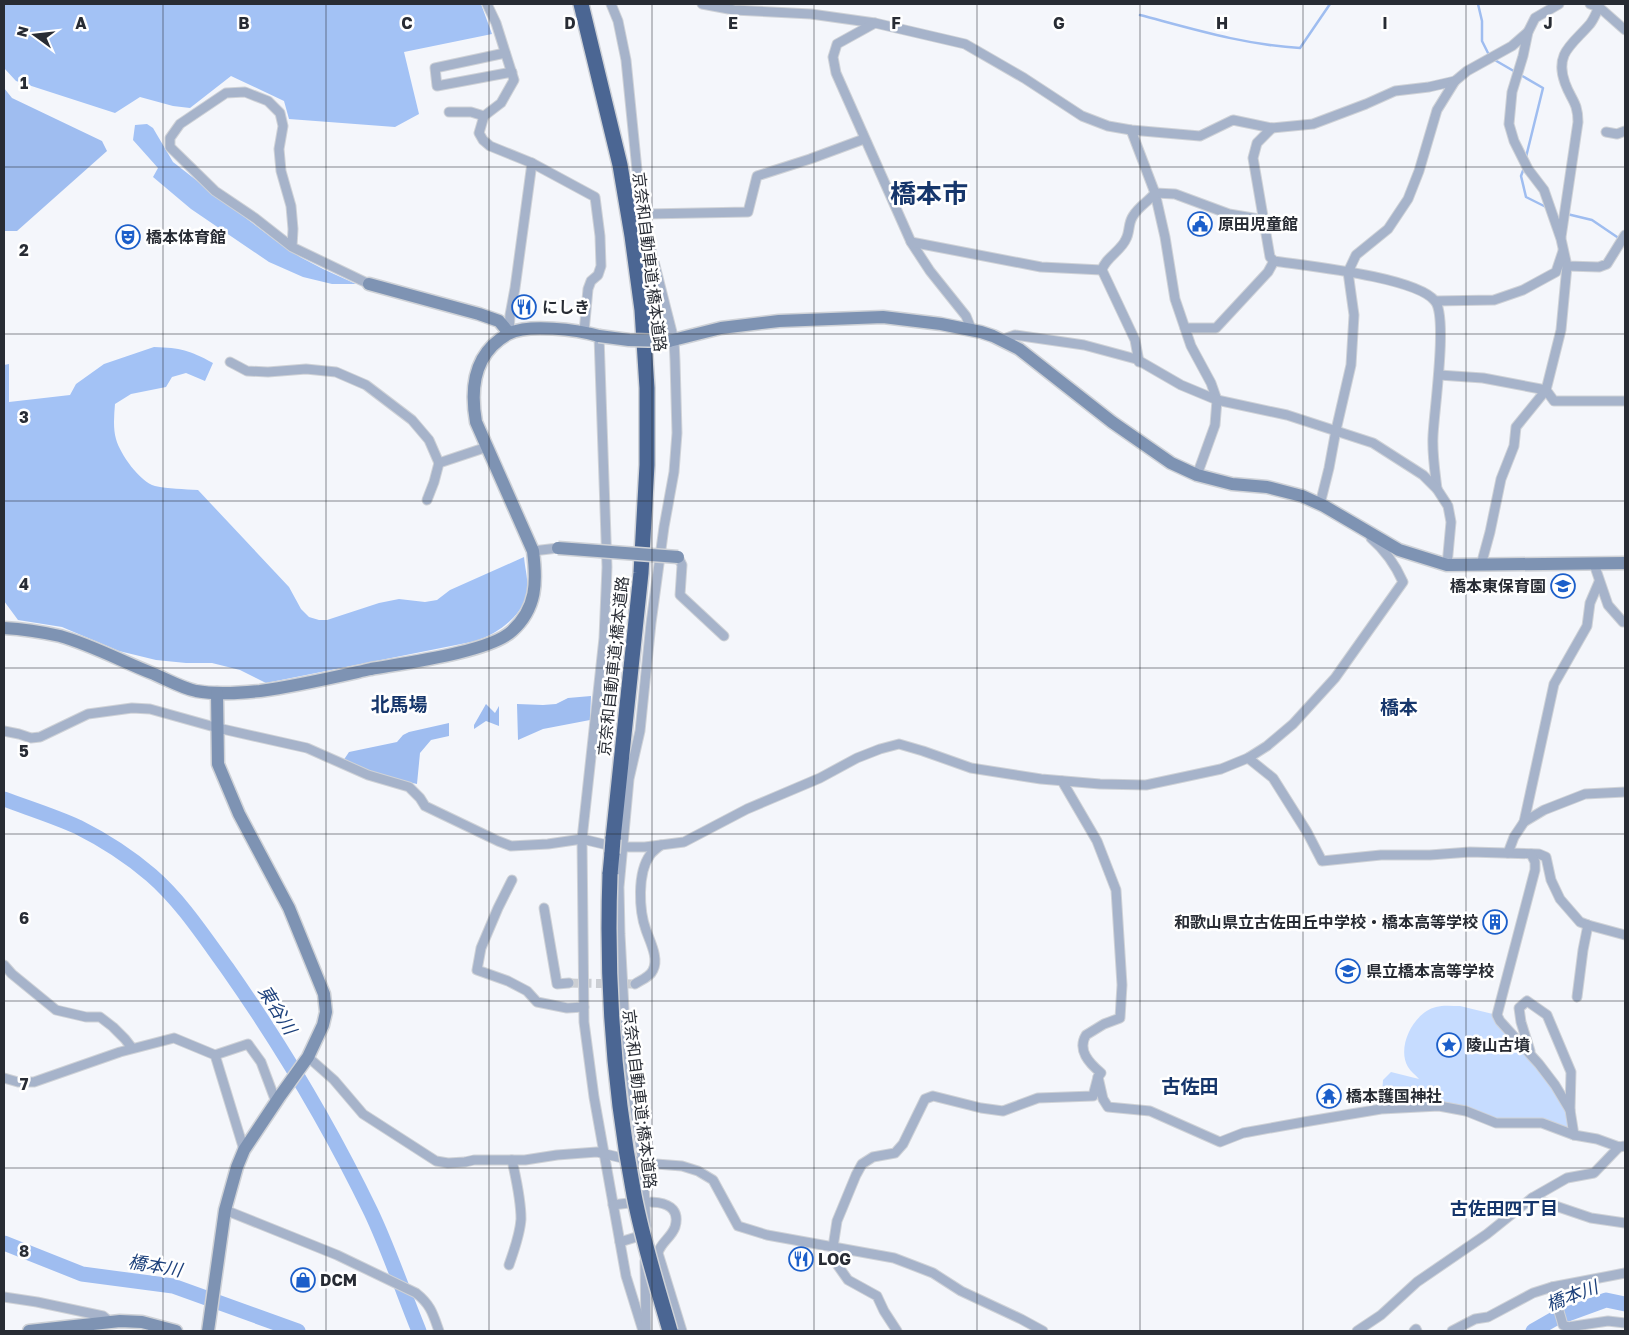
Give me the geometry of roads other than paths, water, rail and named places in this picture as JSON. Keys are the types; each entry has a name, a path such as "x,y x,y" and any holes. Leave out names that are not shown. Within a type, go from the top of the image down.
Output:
{"highway":[{"name":"京奈和自動車道;橋本道路","path":"581,4 620,165 642,310 647,464 641,573 623,735 616,846 610,874 609,954 616,1070 624,1139 634,1197 652,1272 670,1331"}],"street":[{"path":"487,4 496,22 514,80 501,102 484,116 479,133 490,146 532,163 595,197 600,236 601,266 598,275 591,281 588,290 584,332"},
{"path":"611,4 618,21 626,60 637,170 646,214 648,238 672,340 677,433 674,472 664,527 650,631 640,730 616,846 624,1030 643,1163 646,1202 644,1331"},
{"path":"702,4 734,10 811,14 875,23 965,44 1024,78 1082,116 1108,126 1131,130 1200,136 1233,120 1272,128 1313,124 1395,91 1429,87 1455,81"},
{"path":"1590,4 1599,7 1625,30"},
{"path":"1481,565 1501,479 1514,446 1516,427 1546,390 1561,330 1567,266 1561,239 1544,190 1528,170 1514,142 1509,124 1512,92 1528,32 1535,18 1556,5"},
{"path":"1561,239 1578,122 1578,109 1565,82 1561,64 1566,50 1591,22 1599,7"},
{"path":"875,23 837,44 832,57 836,73 911,242 930,271 966,316 972,331"},
{"path":"1320,504 1352,365 1354,315 1348,272 1356,255 1388,229 1408,200 1419,171 1437,110 1455,81 1467,71 1512,46 1528,32"},
{"path":"505,53 435,68 437,86 512,72"},
{"path":"292,247 291,206 281,171 279,149 283,126 280,113 268,101 245,92 226,93 180,124 170,138 170,146 215,191 255,218 292,247 369,284 493,318 499,321 509,333"},
{"path":"449,112 471,112 484,116"},
{"path":"1272,128 1257,143 1253,158 1270,258 1274,261 1396,281 1424,292 1435,301 1440,312 1439,375 1433,437 1437,489"},
{"path":"1131,130 1155,193 1165,237 1175,299 1191,346 1212,383 1217,400 1215,426 1197,475"},
{"path":"1606,132 1617,134 1625,131"},
{"path":"646,214 748,212 757,176 810,160 864,139"},
{"path":"509,333 510,314 532,163"},
{"path":"1155,193 1175,194 1229,214 1265,220"},
{"path":"1139,362 1134,340 1102,270 1104,264 1115,255 1126,239 1131,218 1155,193"},
{"path":"1567,266 1599,267 1607,264 1625,235"},
{"path":"911,242 1041,267 1102,270"},
{"path":"1435,301 1494,300 1523,290 1556,272 1563,249"},
{"path":"1185,328 1216,328 1268,272 1274,261"},
{"path":"4,628 59,636 83,644 195,691 217,693 260,691 459,652 489,644 512,631 532,603 536,583 533,551 476,422 473,402 474,383 481,361 495,344 509,333 531,329 584,332 629,340 672,340 721,328 779,321 883,317 940,324 993,336 1019,349 1120,428 1171,463 1197,475 1232,484 1267,487 1302,496 1320,504 1399,550 1448,565 1625,563"},
{"path":"1001,340 1015,335 1084,345 1136,359 1181,385 1217,400 1287,415 1373,443 1423,474 1437,489 1448,506 1451,522 1448,565"},
{"path":"599,336 607,567 604,638 582,839 584,1022 603,1153 626,1276 644,1331"},
{"path":"230,362 247,371 268,372 306,369 336,372 366,385 412,420 429,440 439,463 427,500"},
{"path":"1439,375 1483,378 1546,390 1554,401 1625,401"},
{"path":"439,463 486,447"},
{"path":"4,731 31,738 40,737 88,714 132,708 150,709 218,728 307,748 368,775 409,787 426,806 511,846 548,844 582,839 616,847 645,847 684,842 746,809 820,778 857,758 899,744 971,768 1003,774 1100,784 1146,785 1221,769 1248,758 1268,746 1293,724 1335,678 1403,582 1396,565 1386,552 1361,528"},
{"path":"533,551 558,548 678,558 682,565 680,595 724,636"},
{"path":"1594,564 1608,605 1622,622 1625,622"},
{"path":"1508,853 1514,837 1524,822 1554,684 1587,626 1590,603 1599,582"},
{"path":"208,1329 225,1210 237,1167 244,1150 305,1061 326,1012 324,994 289,908 239,814 218,764 217,693"},
{"path":"1248,758 1273,778 1307,832 1322,861 1381,855 1430,855 1470,852 1539,854 1546,857 1551,880 1560,899 1580,922 1625,935"},
{"path":"897,1331 877,1296 848,1280 836,1263 834,1247 837,1221 862,1164 873,1157 895,1153 903,1144 925,1099 933,1096 981,1108 1003,1111 1038,1098 1093,1096 1098,1077 1101,1073 1084,1054 1083,1046 1086,1035 1104,1024 1120,1018 1122,985 1116,890 1097,840 1062,780"},
{"path":"1524,822 1544,810 1585,794 1625,792"},
{"path":"635,984 649,976 653,971 656,960 643,919 641,897 646,861 662,845"},
{"path":"1531,854 1536,862 1535,870 1497,1015 1500,1021 1555,1085 1570,1110"},
{"path":"512,880 481,948 477,970 527,991 537,1002 567,1008 584,1007"},
{"path":"544,908 557,984 569,983"},
{"path":"1577,997 1588,925"},
{"path":"4,965 12,974 56,1010 86,1017 100,1017 119,1033 132,1048"},
{"path":"1531,1056 1519,1008 1527,1001 1547,1014 1571,1072 1570,1110 1574,1135"},
{"path":"4,1078 18,1082 34,1082 132,1048 174,1038 216,1055 248,1044 262,1062 278,1099"},
{"path":"216,1055 244,1150"},
{"path":"305,1061 334,1080 363,1114 436,1161 448,1163 474,1160 512,1160 597,1152 643,1163 682,1166 698,1171 713,1180 738,1226 767,1236 894,1258 933,1274 960,1291 1043,1331"},
{"path":"1098,1077 1103,1099 1108,1107 1150,1111 1220,1142 1243,1133 1314,1120 1381,1109 1439,1106 1466,1111 1496,1123 1542,1123 1574,1135 1597,1139 1622,1147 1594,1173 1567,1178 1532,1198 1488,1234 1417,1282 1381,1315 1357,1331"},
{"path":"509,1265 515,1248 521,1219 520,1198 512,1160"},
{"path":"1532,1198 1591,1218 1625,1223"},
{"path":"613,1205 658,1202 669,1206 675,1218 674,1229 672,1234 662,1242 658,1253 682,1331"},
{"path":"225,1210 337,1255 416,1293 426,1301 432,1311 439,1331"},
{"path":"620,1242 646,1234"},
{"path":"1452,1331 1475,1319 1488,1317 1533,1293 1552,1287 1625,1273"},
{"path":"1552,1287 1563,1325 1568,1327 1608,1321 1625,1323"},
{"path":"4,1297 103,1316 110,1322"},
{"path":"29,1331 110,1322 142,1322 176,1331"}],"waterway":[{"path":"1140,15 1239,40 1300,48 1330,4"},
{"path":"1478,4 1482,21 1482,41 1489,55"},
{"path":"1493,59 1543,88 1526,157"},
{"path":"1524,168 1521,176 1526,197 1548,208"},
{"path":"1567,214 1592,220 1620,239"},
{"name":"東谷川","path":"4,799 78,827 116,849 162,885 191,919 267,1027 322,1118 371,1212 419,1331"},
{"name":"橋本川","path":"4,1243 82,1274 173,1286 298,1331"},
{"name":"橋本川","path":"1533,1331 1554,1319 1606,1300 1625,1304"}],"tunnel":[{"path":"569,983 635,984"}],"place":[{"name":"原田児童館","path":"1200,224"},
{"name":"橋本体育館","path":"128,237"},
{"name":"にしき","path":"524,307"},
{"name":"橋本東保育園","path":"1563,586"},
{"name":"和歌山県立古佐田丘中学校・橋本高等学校","path":"1495,922"},
{"name":"県立橋本高等学校","path":"1348,971"},
{"name":"陵山古墳","path":"1449,1045"},
{"name":"橋本護国神社","path":"1329,1096"},
{"name":"LOG","path":"801,1259"},
{"name":"DCM","path":"303,1280"}],"district":[{"name":"橋本市","path":"929,194"},
{"name":"北馬場","path":"399,704"},
{"name":"橋本","path":"1399,707"},
{"name":"古佐田","path":"1190,1086"},
{"name":"古佐田四丁目","path":"1504,1209"}]}
